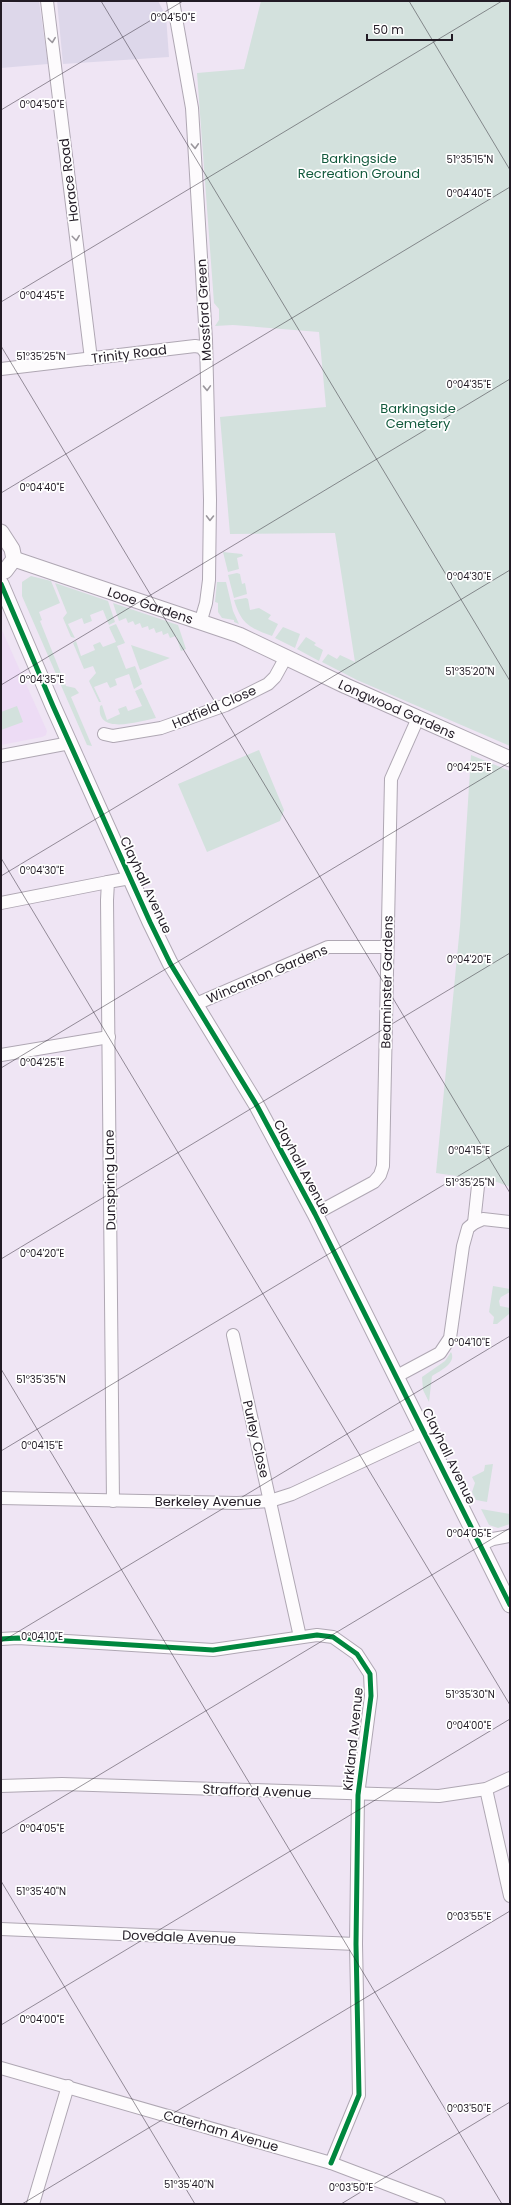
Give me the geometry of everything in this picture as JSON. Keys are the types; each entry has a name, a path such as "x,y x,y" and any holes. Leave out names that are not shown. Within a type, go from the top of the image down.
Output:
{"street":[{"name":"Horace Road","path":"47,1 91,359"},
{"name":"Mossford Green","path":"173,1 192,108 206,353 210,500 209,580 206,602 201,620"},
{"name":"Trinity Road","path":"1,370 195,346 201,347 206,353"},
{"path":"1,532 12,549 14,559 4,571 1,572"},
{"name":"Looe Gardens","path":"14,559 201,620 239,635 286,657"},
{"name":"Clayhall Avenue","path":"1,584 130,878 170,963 256,1104 315,1214 510,1605"},
{"name":"Longwood Gardens","path":"286,657 346,686 510,759"},
{"name":"Hatfield Close","path":"104,734 113,736 161,728 226,705 268,684 275,677 286,657"},
{"name":"Beaminster Gardens","path":"315,1214 374,1182 380,1175 382,1166 391,779 418,718"},
{"path":"1,756 70,743"},
{"path":"1,903 130,878"},
{"name":"Dunspring Lane","path":"108,882 113,1501"},
{"name":"Wincanton Gardens","path":"196,1004 328,947 387,947"},
{"path":"1,1055 109,1037"},
{"path":"474,1223 478,1186"},
{"path":"397,1376 440,1353 450,1338 464,1241 468,1228 474,1223 483,1219 510,1222"},
{"name":"Purley Close","path":"233,1335 300,1637"},
{"name":"Berkeley Avenue","path":"1,1498 237,1503 270,1501 292,1494 425,1432"},
{"path":"480,1545 493,1539 510,1536"},
{"name":"Kirkland Avenue","path":"1,1639 18,1638 213,1650 300,1637 333,1637 357,1654 370,1674 371,1696 358,1794 356,1944 359,2095 331,2163"},
{"name":"Strafford Avenue","path":"1,1786 62,1784 439,1796 486,1789 510,1778"},
{"path":"486,1789 510,1896"},
{"name":"Dovedale Avenue","path":"1,1929 356,1944"},
{"name":"Caterham Avenue","path":"1,2068 68,2086 331,2163 438,2204"},
{"path":"33,2204 68,2086"}],"shaded area":[{"path":"39,1 48,64 1,68 1,3"},
{"path":"57,1 158,1 166,16 169,57 63,64"},
{"path":"1,628 47,731 46,735 42,737 1,745"}],"green space":[{"path":"261,1 510,1 510,746 357,680 322,662 328,654 337,659 340,655 355,662 335,533 230,534 220,417 326,407 319,332 233,325 215,326 219,320 219,309 214,303 197,73 244,69"},
{"path":"223,552 242,554 243,556 237,558 239,569 228,572"},
{"path":"237,573 240,574 242,584 245,583 247,594 234,598 228,575"},
{"path":"31,576 51,581 60,603 39,612 42,620 40,621 66,686 75,688 79,693 71,697 92,746 87,745 22,596 22,582"},
{"path":"217,582 226,582 233,611 239,624 234,622 234,620 222,618 218,612 218,603 215,602"},
{"path":"55,583 108,601 115,622 109,625 103,610 90,615 92,621 84,624 82,618 68,624 75,638 71,637 63,618 67,613"},
{"path":"248,599 250,610 259,608 271,615 268,619 278,624 272,636 257,630 243,620 234,600"},
{"path":"113,603 178,625 186,649 181,651 176,636 170,638 168,633 163,635 162,631 156,633 154,628 149,630 148,626 142,628 140,623 135,625 133,621 128,623 126,618 119,621"},
{"path":"116,624 125,643 117,646 126,669 135,666 142,684 134,689 129,674 115,679 117,685 110,688 107,682 94,687 101,702 99,702 89,681 96,673 93,666 84,669 73,643 76,641 81,656 95,650 93,645 100,642 103,647 116,642 109,627"},
{"path":"283,627 300,634 295,648 275,638"},
{"path":"306,637 316,643 314,645 323,650 319,661 297,649"},
{"path":"131,645 170,658 140,670"},
{"path":"142,688 156,718 120,724 112,724 105,721 101,715 100,706 102,705 107,720 120,714 118,709 126,706 128,711 142,706 135,691"},
{"path":"17,706 23,722 1,730 1,712"},
{"path":"259,750 284,810 280,821 207,852 178,784"},
{"path":"471,755 510,771 510,1187 497,1182 436,1173 460,926"},
{"path":"493,1286 510,1289 510,1292 501,1297 499,1301 500,1306 510,1308 509,1314 497,1324 493,1324 494,1317 489,1312"},
{"path":"451,1352 452,1360 450,1363 432,1376 429,1402 423,1390 422,1377 445,1361"},
{"path":"493,1464 487,1502 476,1500 472,1492 475,1483 472,1477 484,1471 485,1465"},
{"path":"481,1509 510,1514 510,1524 498,1528 489,1525"}],"cycle path":[{"path":"1,584 53,706 150,922 170,963 256,1104 315,1214 510,1605"},
{"path":"1,1639 18,1638 213,1650 317,1635 333,1637 357,1654 370,1674 371,1696 358,1795 356,1944 359,2095 331,2163"}],"park label":[{"name":"Barkingside Recreation Ground","path":"359,166"},
{"name":"Barkingside Cemetery","path":"418,416"}]}
